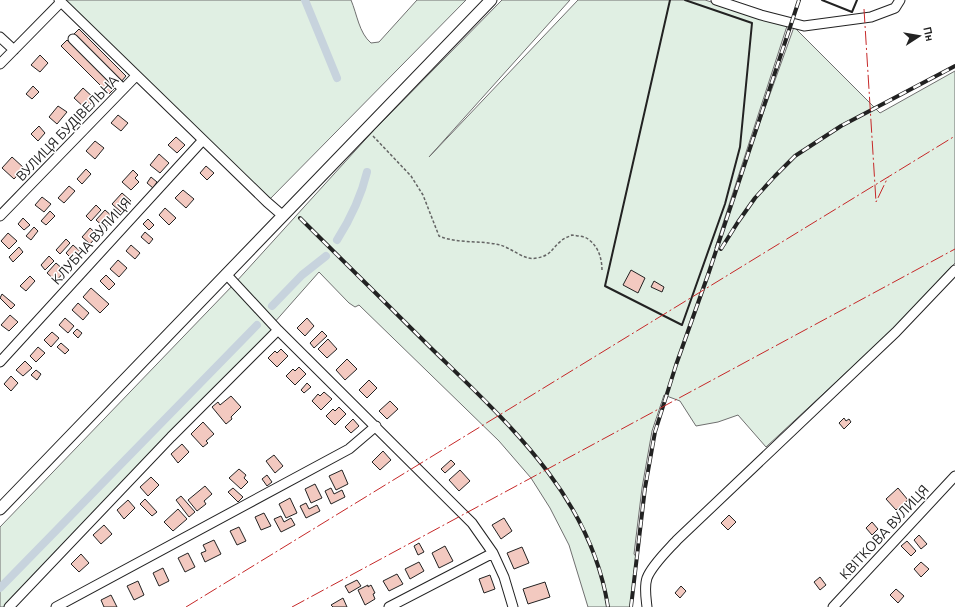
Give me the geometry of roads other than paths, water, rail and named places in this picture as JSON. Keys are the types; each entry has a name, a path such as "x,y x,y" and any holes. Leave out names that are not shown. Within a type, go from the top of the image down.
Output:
{"main road":[{"path":"0,508 490,0"}],"street":[{"path":"716,0 761,15 804,26 871,17 895,8 900,0"},
{"path":"0,64 60,1 136,76 282,215"},
{"path":"0,37 14,50"},
{"path":"73,39 123,89"},
{"name":"ВУЛИЦЯ БУДІВЕЛЬНА","path":"0,216 136,76"},
{"name":"КЛУБНА ВУЛИЦЯ","path":"0,362 203,140"},
{"path":"647,607 647,578 660,559 677,540 896,332 955,270"},
{"path":"226,274 278,330 376,426 472,524 493,553 504,577 513,607"},
{"path":"9,607 171,437 278,330"},
{"path":"56,607 349,449 376,426"},
{"name":"КВІТКОВА ВУЛИЦЯ","path":"833,607 955,476"},
{"path":"392,606 493,553"}],"waterway":[{"path":"305,0 337,78"},
{"path":"337,240 355,207 367,172"},
{"path":"272,306 302,275 326,256"},
{"path":"0,588 257,325"}],"railway":[{"path":"631,607 645,488 655,432 676,365 709,272 799,0"},
{"path":"721,249 755,198 795,156 841,126 955,66"},
{"path":"300,218 490,405 517,434 542,465 565,497 584,531 599,567 608,607"}]}
